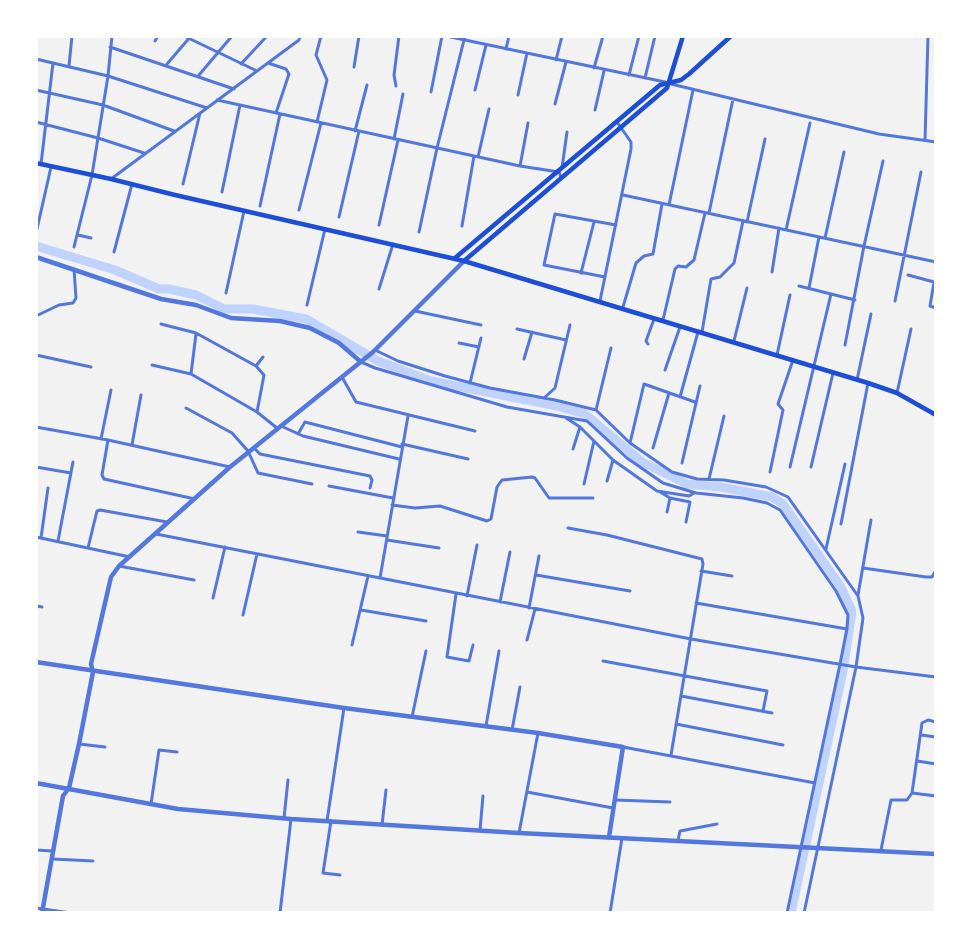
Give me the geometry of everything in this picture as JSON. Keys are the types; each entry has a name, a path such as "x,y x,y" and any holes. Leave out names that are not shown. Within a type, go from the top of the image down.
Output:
{"main road":[{"path":"670,84 683,36"},
{"path":"455,258 561,172 622,127 670,84 689,74 731,36"},
{"path":"464,261 660,85 670,84"},
{"path":"38,164 455,258 868,383 897,393 936,415"}],"street":[{"path":"69,66 72,36"},
{"path":"74,247 92,175 112,36"},
{"path":"154,41 158,36"},
{"path":"184,36 257,71"},
{"path":"199,75 232,36"},
{"path":"241,64 267,36"},
{"path":"300,210 327,80 316,55 321,36"},
{"path":"354,67 359,36"},
{"path":"396,86 394,75 399,36"},
{"path":"431,92 442,36"},
{"path":"446,36 644,78 879,134 936,142"},
{"path":"506,49 509,36"},
{"path":"556,60 562,36"},
{"path":"594,68 603,36"},
{"path":"629,75 639,36"},
{"path":"644,78 655,36"},
{"path":"925,140 928,36"},
{"path":"167,64 190,37"},
{"path":"111,179 299,38"},
{"path":"419,232 464,38"},
{"path":"476,90 486,45"},
{"path":"110,46 234,89"},
{"path":"518,95 527,53"},
{"path":"36,59 108,76 207,108"},
{"path":"555,104 566,62"},
{"path":"38,164 53,63"},
{"path":"260,206 278,114 289,74 286,69 268,63"},
{"path":"595,110 605,70"},
{"path":"339,217 367,85"},
{"path":"36,90 103,105 174,131"},
{"path":"669,205 693,90"},
{"path":"379,225 403,94"},
{"path":"663,320 675,269 678,266 686,267 694,260 733,99"},
{"path":"217,100 476,157 561,172 567,132"},
{"path":"222,192 240,105"},
{"path":"462,226 476,157 489,109"},
{"path":"183,184 201,111"},
{"path":"36,122 144,153"},
{"path":"600,301 623,195 631,142 617,122"},
{"path":"520,166 528,123"},
{"path":"786,230 810,123"},
{"path":"680,397 700,331 711,279 720,277 734,263 765,139"},
{"path":"825,238 844,152"},
{"path":"845,345 883,161"},
{"path":"37,229 51,167"},
{"path":"895,301 921,172"},
{"path":"114,252 132,184"},
{"path":"623,195 936,262"},
{"path":"623,308 636,263 644,256 652,254 662,204"},
{"path":"226,292 244,211"},
{"path":"605,277 544,265 555,214 616,225"},
{"path":"581,273 594,222"},
{"path":"772,272 778,228"},
{"path":"307,305 325,229"},
{"path":"77,235 91,238"},
{"path":"809,288 819,237"},
{"path":"380,289 393,244"},
{"path":"36,257 161,299 196,305 231,318 280,321 310,328 375,368 500,406 587,421 627,458 663,483 696,493 767,503 780,510 836,591 848,615 841,664 787,913"},
{"path":"42,911 63,796 69,789 79,744 93,672 91,664 111,577 119,566 248,451 374,351 464,261"},
{"path":"36,316 59,305 72,303 76,298 74,269"},
{"path":"909,275 934,282 930,306 936,308"},
{"path":"799,286 855,300"},
{"path":"734,341 747,288"},
{"path":"790,467 831,294"},
{"path":"777,356 790,295"},
{"path":"413,310 481,325"},
{"path":"857,380 871,314"},
{"path":"648,344 646,341 654,317"},
{"path":"161,324 196,333 256,366 264,375 257,412"},
{"path":"544,398 555,388 570,325"},
{"path":"665,370 681,326"},
{"path":"517,329 566,340"},
{"path":"897,393 911,329"},
{"path":"524,359 532,332"},
{"path":"191,374 196,333"},
{"path":"470,383 481,338"},
{"path":"459,343 479,347"},
{"path":"596,410 611,348"},
{"path":"374,351 398,362 470,383 596,410 630,443 672,472 697,479 766,487 788,497 858,596 863,618 855,667 814,848 804,913"},
{"path":"36,356 91,367"},
{"path":"256,366 263,357"},
{"path":"770,472 783,410 778,404 793,360"},
{"path":"152,365 191,374 278,426 298,434 399,459"},
{"path":"811,467 833,373"},
{"path":"342,376 356,402 475,430"},
{"path":"841,524 868,383"},
{"path":"630,443 644,384 695,402"},
{"path":"682,463 700,386"},
{"path":"101,439 111,390"},
{"path":"653,448 669,393"},
{"path":"132,446 141,395"},
{"path":"186,408 232,433 248,451 258,473 312,484"},
{"path":"380,578 408,416"},
{"path":"563,416 580,427 613,460 657,491 670,498 690,502 686,522"},
{"path":"709,479 724,416"},
{"path":"298,434 305,422 468,459"},
{"path":"36,427 108,440 230,467"},
{"path":"573,449 580,427"},
{"path":"108,440 102,476 104,479 195,499"},
{"path":"584,484 594,441"},
{"path":"254,447 260,454 370,476 372,480 370,488"},
{"path":"607,481 613,460"},
{"path":"58,541 73,462"},
{"path":"826,549 846,464"},
{"path":"36,467 71,473"},
{"path":"392,505 416,508 440,506 487,521 491,519 497,487 502,480 532,477 549,498 593,498"},
{"path":"329,486 393,498"},
{"path":"41,538 48,488"},
{"path":"657,491 688,496 696,493"},
{"path":"667,512 670,498"},
{"path":"88,548 97,511 100,510 168,523"},
{"path":"858,596 871,520"},
{"path":"568,528 607,535 702,559 702,571 671,755"},
{"path":"358,532 439,548"},
{"path":"156,534 691,639 855,667 936,677"},
{"path":"36,537 130,557"},
{"path":"466,596 477,545"},
{"path":"213,598 225,548"},
{"path":"500,602 510,552"},
{"path":"243,615 257,554"},
{"path":"529,608 539,556"},
{"path":"119,566 194,580"},
{"path":"863,568 926,577 932,577 936,570"},
{"path":"702,571 732,576"},
{"path":"536,575 630,591"},
{"path":"352,645 368,576"},
{"path":"456,594 447,657 469,661 473,645"},
{"path":"696,603 847,629"},
{"path":"36,606 42,607"},
{"path":"527,640 535,609"},
{"path":"361,610 426,621"},
{"path":"412,717 426,651"},
{"path":"486,726 499,651"},
{"path":"36,662 344,708 538,733 671,755 815,783"},
{"path":"603,662 767,691 763,711"},
{"path":"512,730 520,687"},
{"path":"681,696 772,713"},
{"path":"340,875 323,873 344,708"},
{"path":"881,850 891,800 907,800 912,793 924,721 936,722"},
{"path":"676,724 783,745"},
{"path":"519,833 538,733"},
{"path":"921,735 936,737"},
{"path":"79,744 105,747"},
{"path":"609,837 623,747"},
{"path":"151,804 159,750 177,752"},
{"path":"917,761 936,764"},
{"path":"284,818 288,780"},
{"path":"36,783 205,812 291,819 936,854"},
{"path":"382,825 386,790"},
{"path":"527,792 613,808"},
{"path":"912,793 936,796"},
{"path":"480,830 483,796"},
{"path":"615,800 670,802"},
{"path":"280,913 291,819"},
{"path":"678,840 680,831 717,824"},
{"path":"610,913 622,837"},
{"path":"36,850 54,851"},
{"path":"53,859 93,861"},
{"path":"36,908 42,911 71,913"}],"waterway":[{"path":"36,246 115,270 159,289 196,295 224,309 253,309 306,319 378,361 431,381 557,406 585,414 642,462 687,484 721,487 772,497 783,504 841,587 852,611 843,671 791,913"}]}
